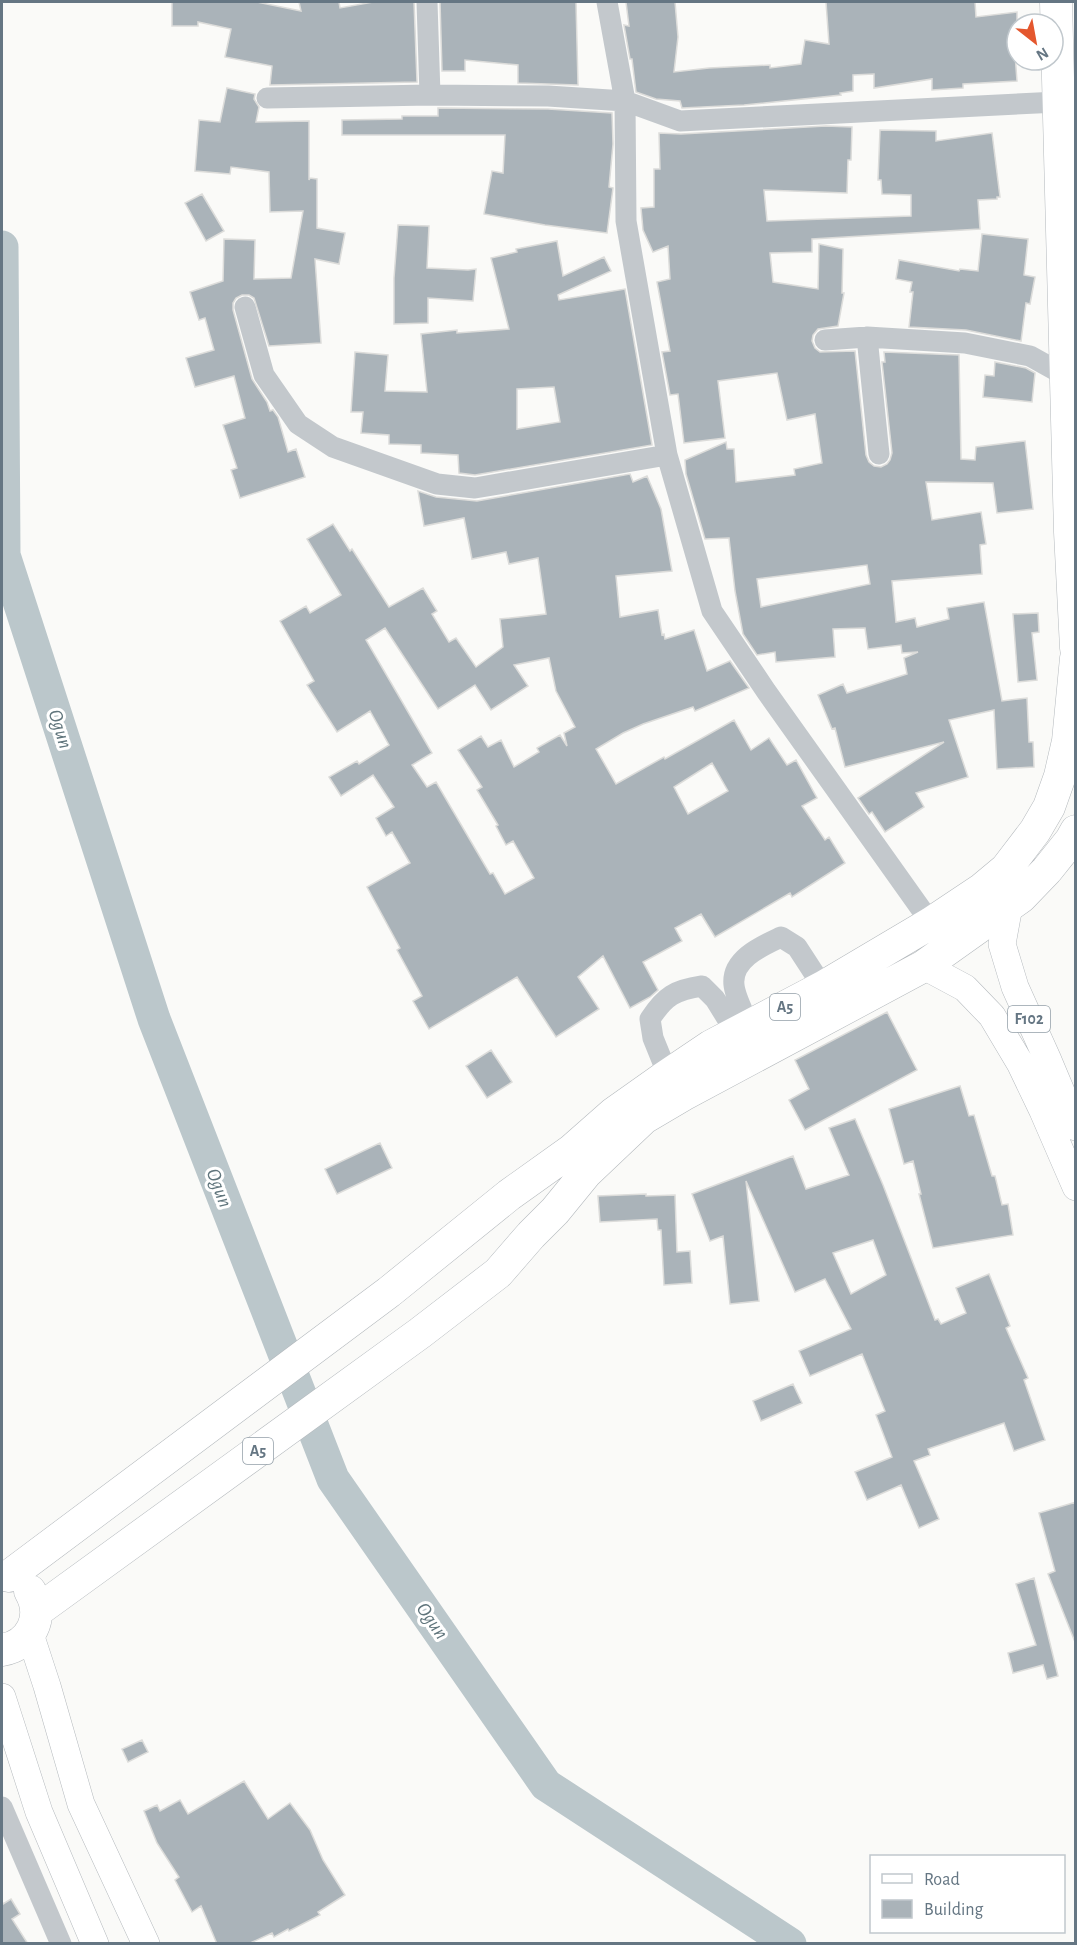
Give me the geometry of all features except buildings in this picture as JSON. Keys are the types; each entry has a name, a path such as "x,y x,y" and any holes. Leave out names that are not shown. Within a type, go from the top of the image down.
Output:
{"highway":[{"path":"1056,2 1076,648"},
{"name":"A5","path":"5,1576 68,1533 389,1292 509,1195 572,1150 614,1113 668,1075 711,1046 823,987 982,890 1006,869 1035,831 1049,807 1060,776 1068,741 1076,658"},
{"name":"A5","path":"34,1622 95,1569 420,1333 498,1273 555,1211 586,1173 644,1118 924,966 1009,906 1047,870 1076,831"},
{"path":"2,1650 11,1649 22,1643 34,1622 34,1599 28,1589 19,1580 5,1576"}],"main road":[{"name":"F102","path":"1009,906 1002,944 1015,987 1076,1127"},
{"path":"924,966 965,988 992,1016 1020,1064 1076,1187"},
{"path":"34,1622 47,1686 81,1804 146,1944"},
{"path":"2,1698 39,1812 95,1944"}],"street":[{"path":"427,2 430,95"},
{"path":"608,2 626,101 626,221 667,455 712,611 931,923"},
{"path":"267,98 430,95 548,96 626,101 680,121 1058,102"},
{"path":"245,307 264,375 298,424 333,447 437,484 475,488 667,455"},
{"path":"825,340 867,337 965,343 1030,356 1066,376"},
{"path":"867,337 879,454"},
{"path":"742,1030 734,984 739,964 758,948 781,937 797,947 823,987"},
{"path":"668,1075 653,1038 650,1019 662,1001 686,988 702,986 742,1030"},
{"path":"2,1807 61,1944"}],"waterway":[{"name":"Ogun","path":"2,247 4,555 154,1019 333,1479 546,1785 790,1944"}]}
